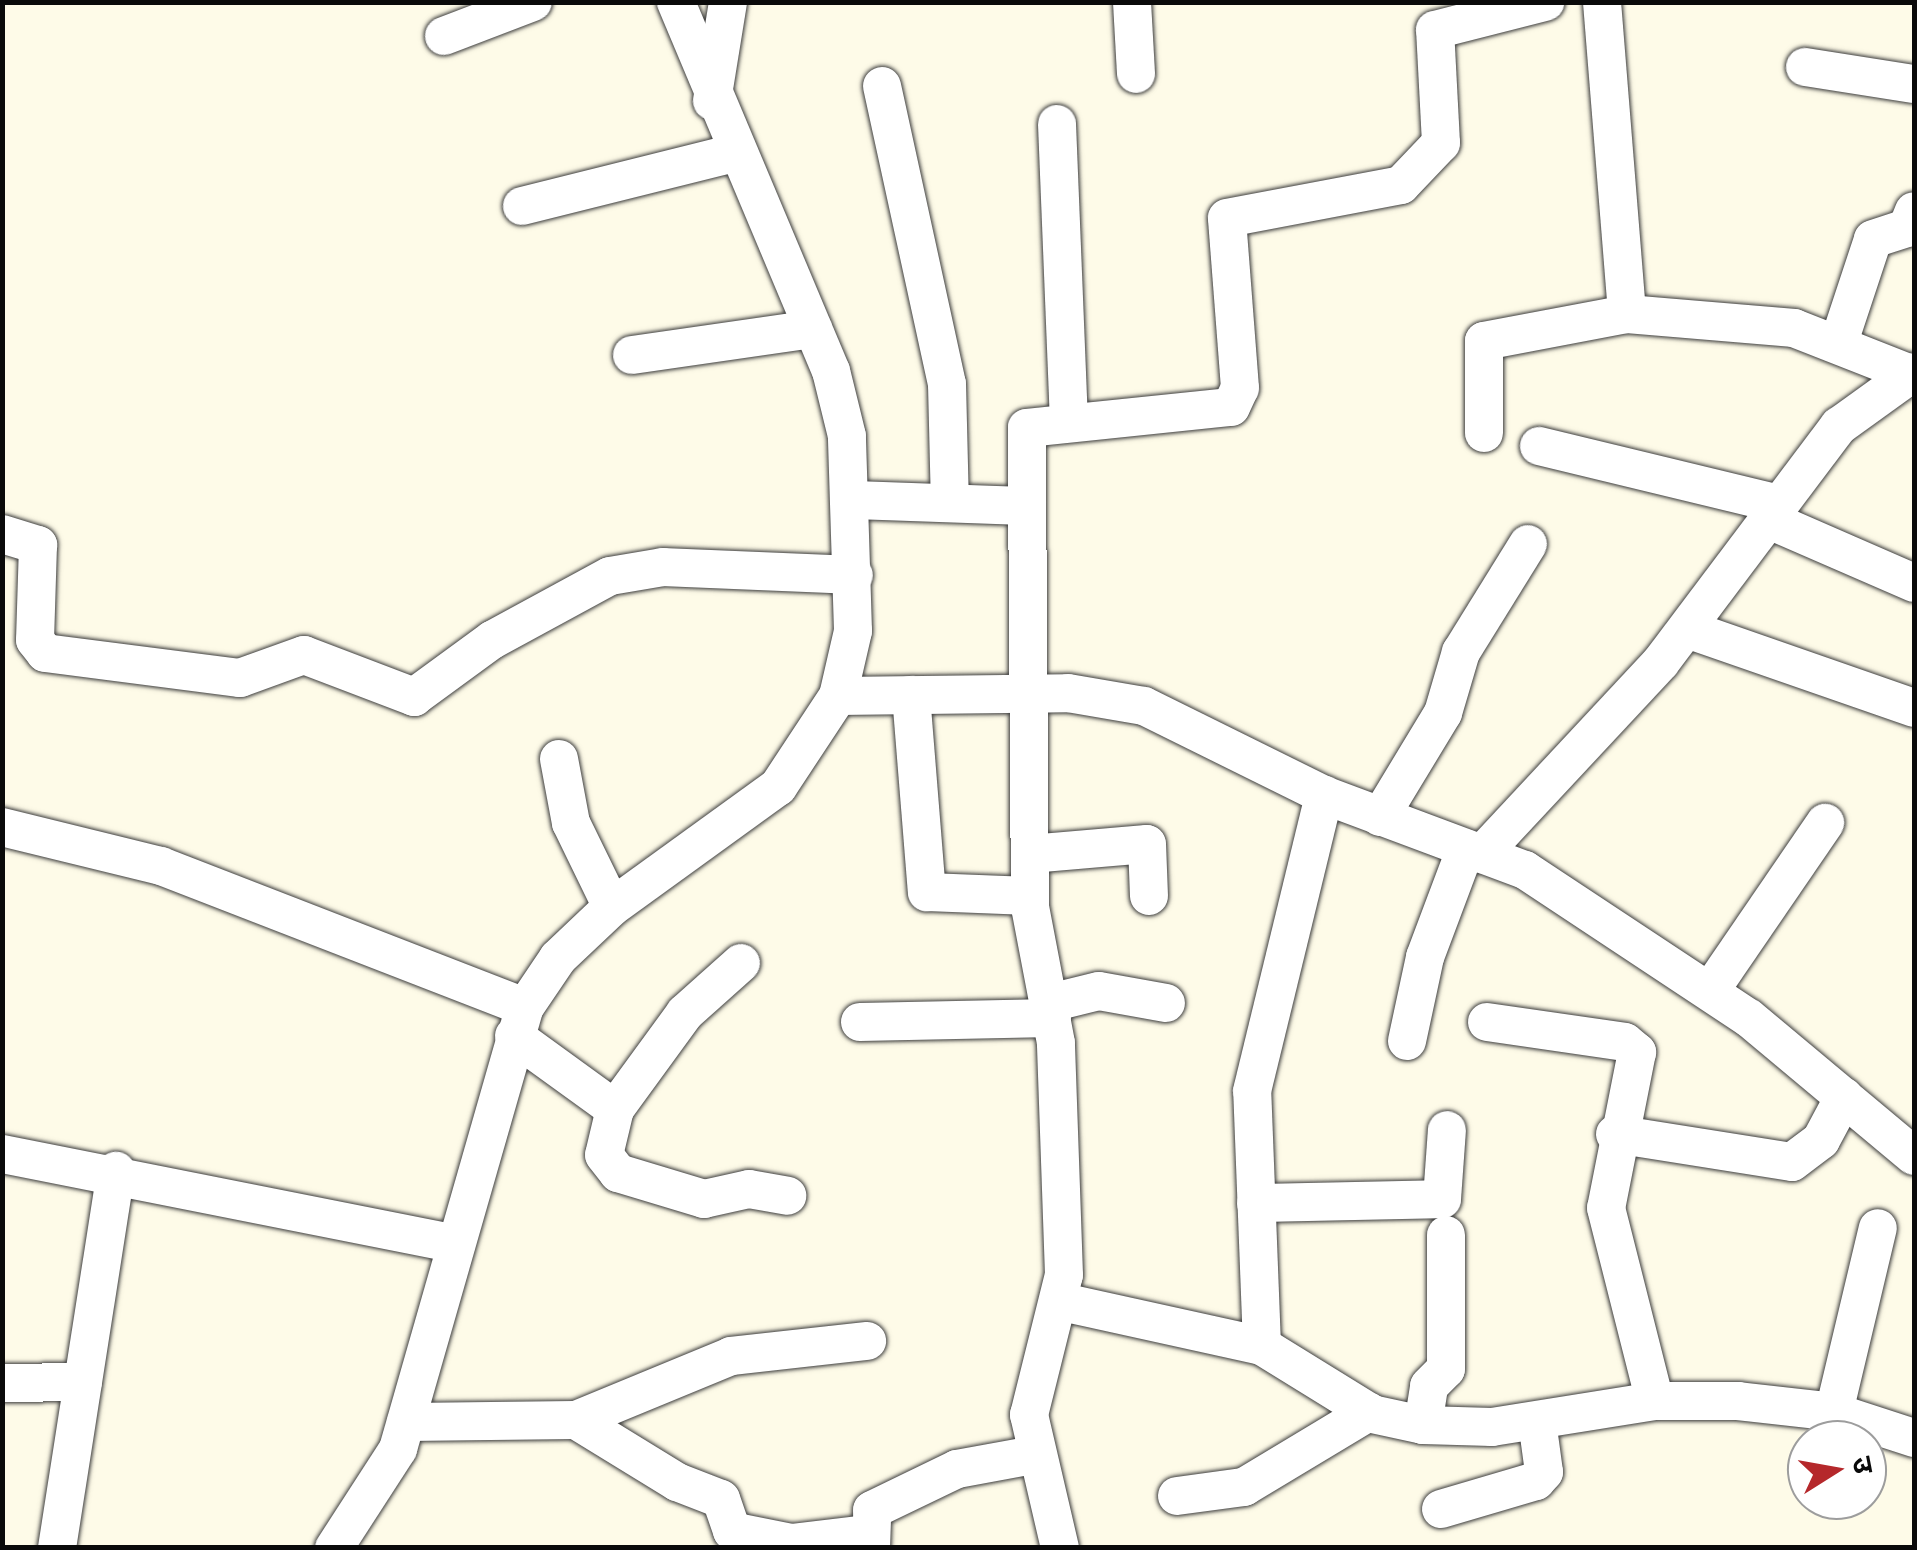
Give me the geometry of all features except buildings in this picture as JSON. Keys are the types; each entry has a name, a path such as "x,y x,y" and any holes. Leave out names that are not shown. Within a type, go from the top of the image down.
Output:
{"street":[{"path":"444,36 532,2"},
{"path":"334,1548 406,1422 520,1022 558,958 612,907 778,787 838,696 854,575 847,436 813,329 711,103 676,2"},
{"path":"711,103 728,2"},
{"path":"1132,2 1136,74"},
{"path":"1060,1548 1033,1454 1034,1386 1062,1302 1051,1010 1030,896 1027,428 1069,420 1231,407 1240,388 1226,218 1400,185 1441,142 1435,30 1545,2"},
{"path":"1602,2 1627,314"},
{"path":"1805,67 1914,84"},
{"path":"882,86 948,384 950,503"},
{"path":"1058,124 1069,420"},
{"path":"522,206 734,153"},
{"path":"1839,342 1873,240 1907,228 1914,211"},
{"path":"1484,433 1484,341 1627,314 1733,317 1839,342 1913,373"},
{"path":"632,355 813,329"},
{"path":"1407,1041 1425,957 1474,851 1686,629 1839,426 1913,373"},
{"path":"1540,446 1772,512 1914,583"},
{"path":"852,500 1027,506"},
{"path":"2,534 38,544 36,640 45,653 240,678 304,655 414,697 492,640 610,576 663,567 854,575"},
{"path":"1380,816 1443,713 1460,652 1528,544"},
{"path":"1686,629 1914,708"},
{"path":"838,696 1031,694 1144,706 1324,796 1539,879 1710,991 1914,1156"},
{"path":"911,695 927,892 1030,896"},
{"path":"560,759 571,823 612,907"},
{"path":"1262,1346 1252,1091 1324,796"},
{"path":"1710,991 1825,823"},
{"path":"2,827 161,866 520,1022 616,1109"},
{"path":"1030,854 1148,844 1149,896"},
{"path":"742,963 684,1014 616,1109 604,1155 618,1173 704,1200 750,1189 787,1196"},
{"path":"860,1022 1051,1010 1099,992 1166,1002"},
{"path":"1488,1022 1634,1045 1614,1134 1606,1208 1654,1401"},
{"path":"1614,1134 1792,1162 1821,1140 1844,1096"},
{"path":"1256,1203 1442,1199 1447,1130"},
{"path":"2,1154 116,1170 456,1244"},
{"path":"57,1548 116,1170"},
{"path":"1834,1412 1878,1228"},
{"path":"1423,1425 1428,1386 1446,1369 1446,1236"},
{"path":"1062,1302 1262,1346 1369,1412 1423,1425 1537,1421 1654,1401 1834,1412 1914,1438"},
{"path":"406,1422 576,1420 731,1356 867,1341"},
{"path":"2,1383 83,1382"},
{"path":"1177,1496 1244,1487 1369,1412"},
{"path":"576,1420 677,1482 722,1498 732,1531 792,1542 869,1541 872,1510 936,1478 1033,1454"},
{"path":"1440,1510 1541,1477 1537,1421"}]}
